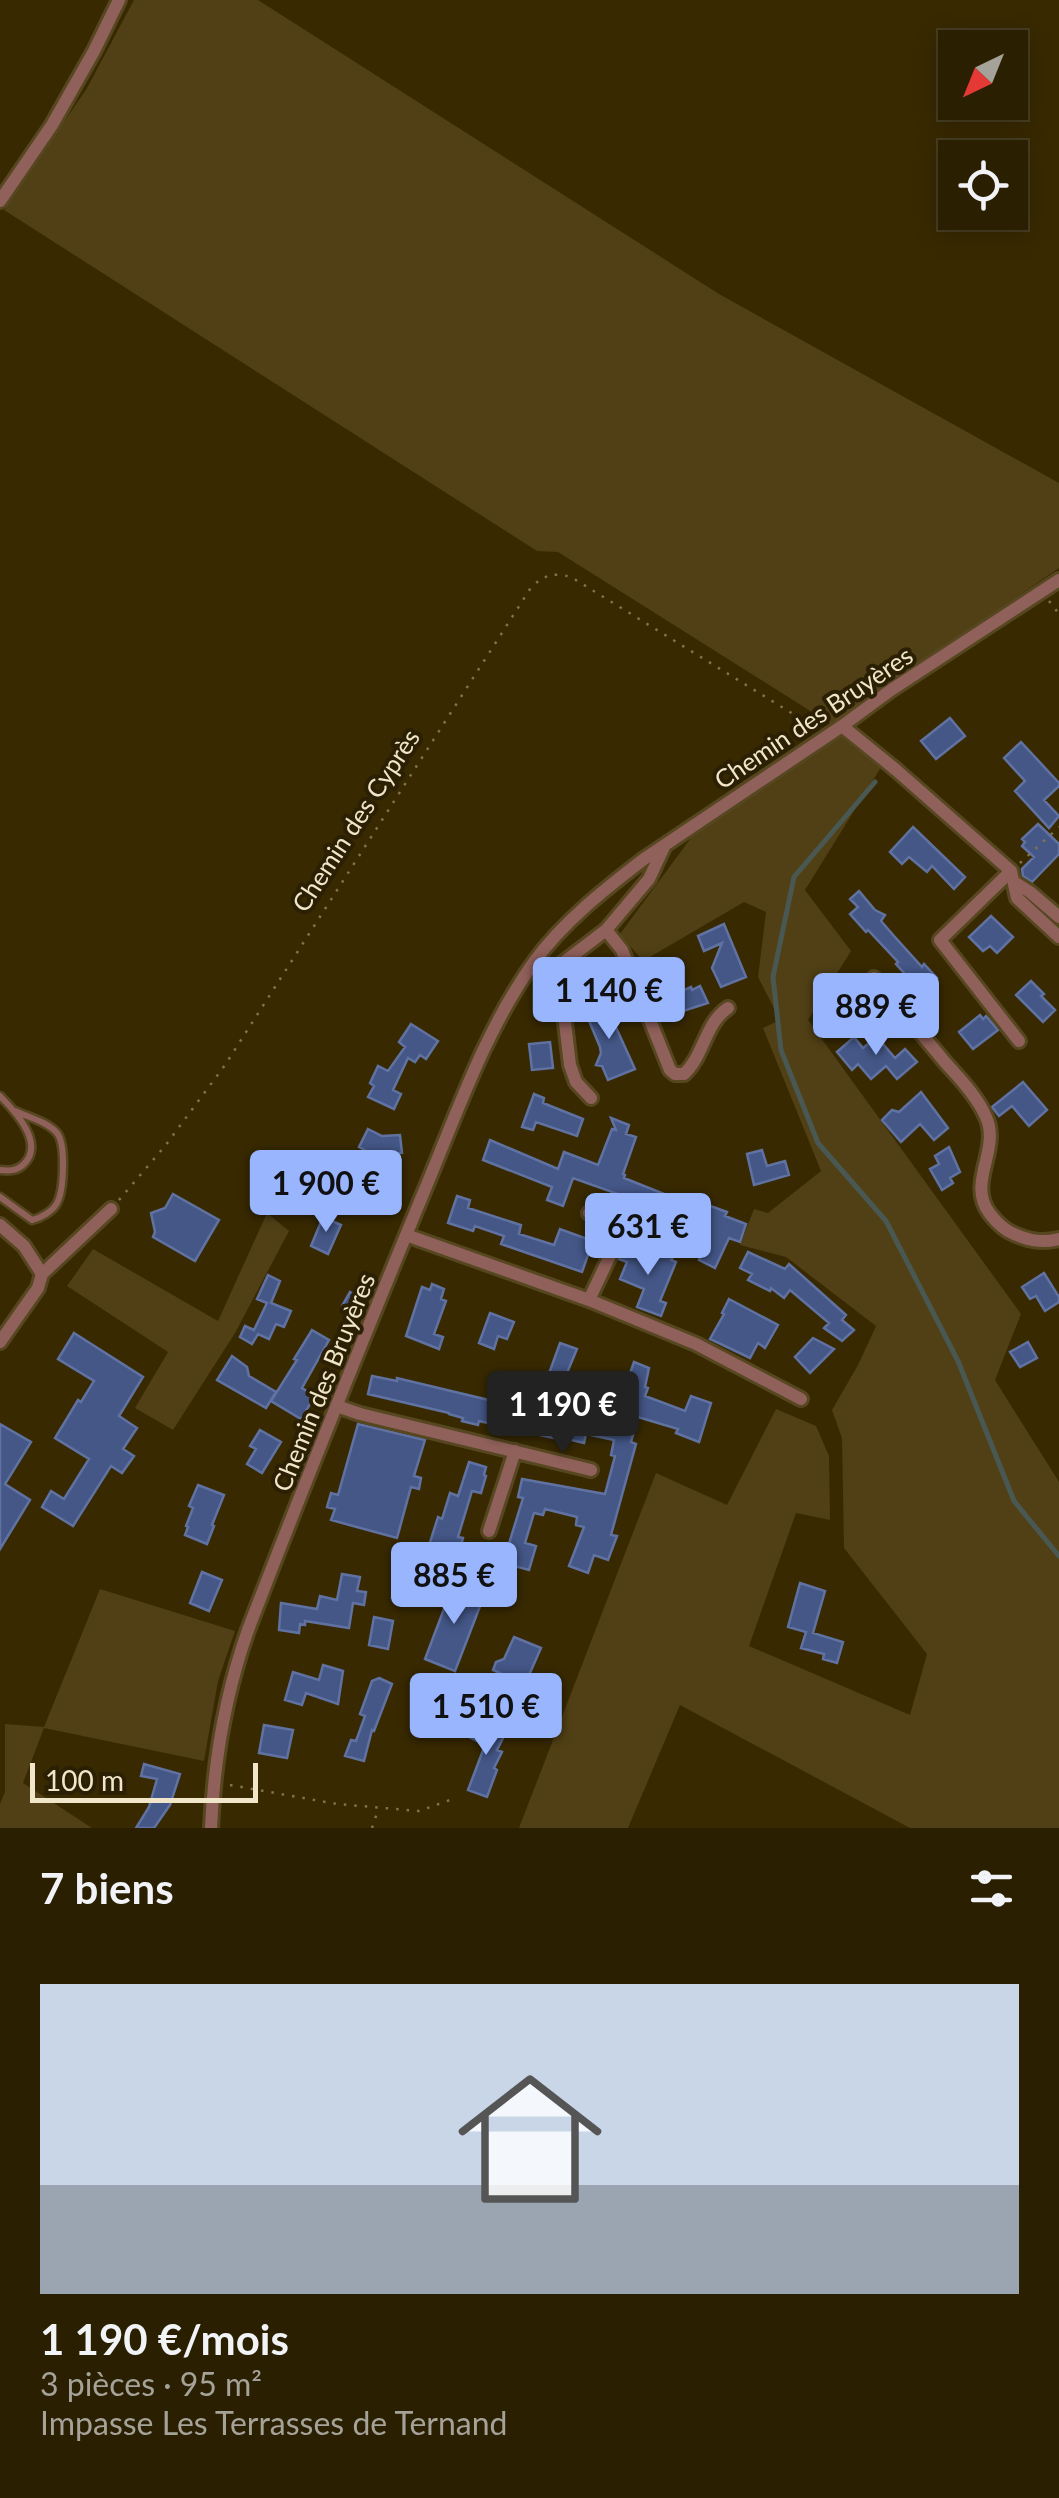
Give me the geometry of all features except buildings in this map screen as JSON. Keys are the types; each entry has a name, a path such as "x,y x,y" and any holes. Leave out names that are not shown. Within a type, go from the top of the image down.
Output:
{"street":[{"path":"0,202 52,125 119,0"},
{"name":"Chemin des Bruyères","path":"211,1828 221,1732 233,1674 262,1594 406,1235 500,1015 537,958 591,903 665,844 1059,580"},
{"path":"842,726 1059,917"},
{"path":"530,969 555,969 606,930 649,879 665,844"},
{"path":"1012,876 1017,898 1059,936"},
{"path":"1012,876 940,940 1018,1040"},
{"path":"606,930 622,950 674,1074 684,1074 693,1065 712,1025 720,1012 728,1008"},
{"path":"555,969 570,1066 576,1082 591,1098"},
{"path":"874,978 966,1087 988,1119 991,1134 980,1191 988,1211 1006,1231 1021,1238 1037,1242 1059,1239"},
{"path":"0,1342 38,1288 42,1274 111,1209"},
{"path":"589,1212 680,1245"},
{"path":"0,1225 24,1246 42,1274"},
{"path":"590,1300 624,1226"},
{"path":"406,1235 590,1300 696,1344 801,1399"},
{"path":"337,1406 591,1470"},
{"path":"489,1531 515,1452"}],"lane":[{"path":"0,1096 15,1112 31,1142 29,1156 21,1167 0,1170"},
{"path":"0,1197 32,1220 40,1218 56,1205 62,1180 61,1138 53,1129 15,1112"}],"path":[{"name":"Chemin des Cyprès","path":"111,1209 165,1146 225,1065 532,586 544,576 554,572 571,576 798,717 822,739"},
{"path":"1012,876 1059,827"},
{"path":"214,1782 379,1808 419,1811 450,1800"},
{"path":"372,1828 379,1808"}],"shaded area":[{"path":"134,0 258,0 719,294 1059,483 1059,568 831,724 558,552 537,551 4,210 87,88"},
{"path":"842,736 883,764 805,890 851,951 808,1020 1021,1314 995,1380 1059,1482 1059,1828 910,1828 680,1705 628,1828 519,1828 656,1473 727,1505 776,1409 816,1426 829,1456 830,1520 796,1513 749,1646 910,1715 927,1654 844,1548 842,1438 832,1410 876,1326 786,1257 740,1245 754,1209 768,1213 821,1171 763,1028 780,1020 758,977 766,912 744,902 643,961 620,934 699,827"},
{"path":"267,1213 289,1231 235,1333 173,1430 135,1408 168,1352 67,1286 93,1249 218,1321"},
{"path":"100,1589 235,1631 218,1681 204,1761 44,1728 23,1783 92,1828 0,1828 0,1804 5,1792 5,1724 44,1727"}],"waterway":[{"path":"875,782 794,877 773,977 781,1050 818,1143 886,1221 958,1361 1014,1501 1059,1556"}]}
